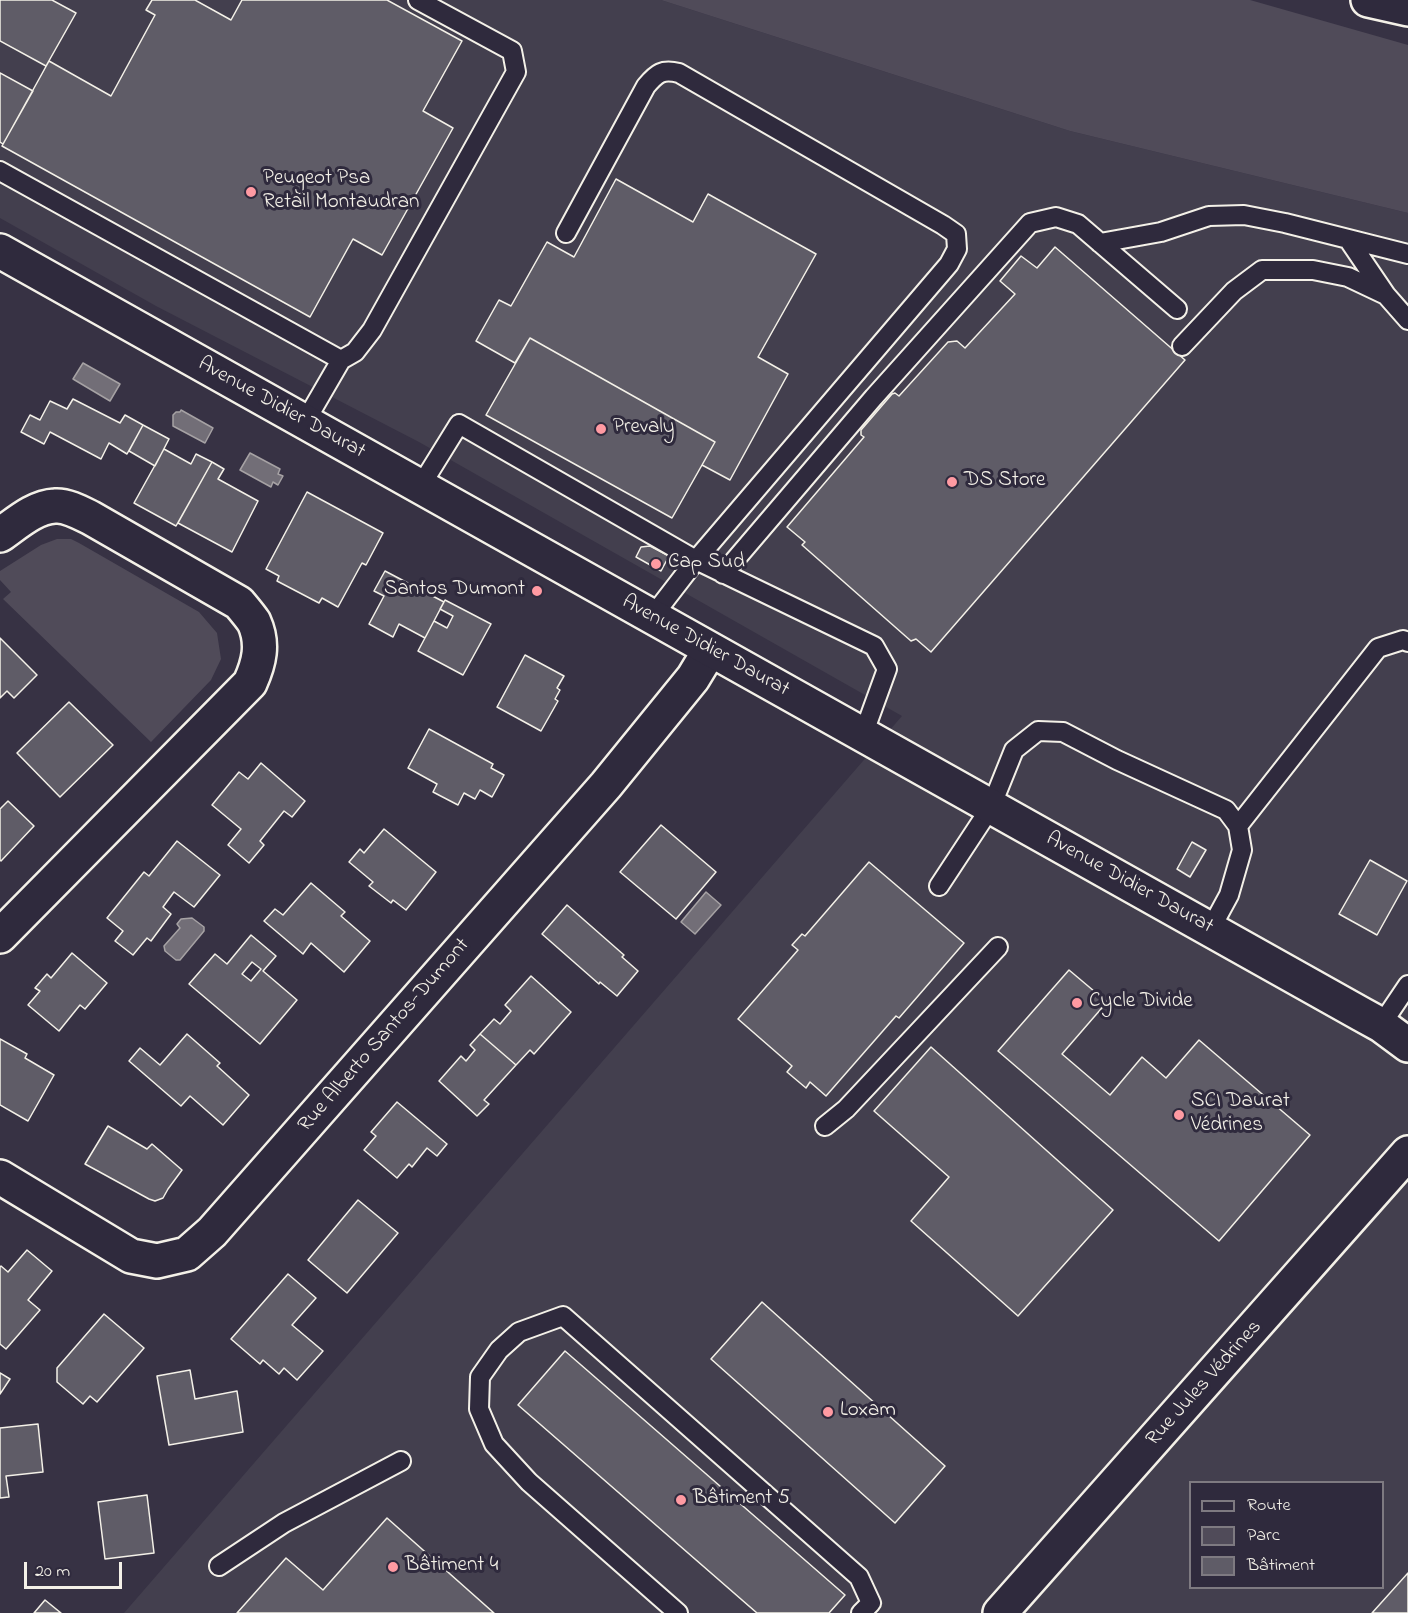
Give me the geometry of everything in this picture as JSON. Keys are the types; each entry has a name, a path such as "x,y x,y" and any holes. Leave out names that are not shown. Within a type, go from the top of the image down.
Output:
{"main road":[{"path":"1368,0 1408,9"},
{"name":"Avenue Didier Daurat","path":"0,251 1380,1025 1408,1045"},
{"path":"0,536 39,510 56,506 91,518 239,603 254,622 259,641 259,663 250,683 0,936"},
{"name":"Rue Alberto Santos-Dumont","path":"0,1176 130,1256 157,1261 187,1254 212,1232 606,784 693,678 710,650"},
{"name":"Rue Jules Védrines","path":"1000,1613 1408,1153"}],"lane":[{"path":"305,422 341,360 355,352 372,330 516,72 512,51 418,0"},
{"path":"566,233 646,86 655,76 666,70 679,74 956,234 957,249 949,264 696,560 652,617"},
{"path":"0,171 341,360"},
{"path":"1100,243 1161,232 1209,216 1245,215 1408,254"},
{"path":"723,574 874,397 1030,223 1056,217 1078,224 1177,309"},
{"path":"1348,239 1386,295 1408,320"},
{"path":"1182,346 1234,291 1262,270 1313,270 1331,273 1348,277 1386,295 1408,301"},
{"path":"420,487 459,424 696,560 874,646 887,669 862,735"},
{"path":"1238,826 1378,648 1403,640 1408,642"},
{"path":"939,886 991,807 1014,750 1038,731 1063,732 1117,760 1226,810 1238,826 1242,850 1229,895 1210,930"},
{"path":"825,1126 846,1109 998,947"},
{"path":"1380,1025 1408,985"},
{"path":"678,1613 529,1482 494,1444 479,1409 480,1377 499,1350 519,1332 563,1316 860,1577 873,1610"},
{"path":"219,1566 284,1523 401,1461"}],"shaded area":[{"path":"0,0 661,0 1070,131 1408,213 1408,1613 124,1613 902,716 419,442 156,306 0,218"},
{"path":"83,363 120,384 110,401 73,379"},
{"path":"181,410 213,428 205,443 173,426 173,415"},
{"path":"250,453 280,469 278,474 283,476 278,485 273,482 271,487 240,470"},
{"path":"706,892 721,905 695,934 681,922"},
{"path":"192,918 204,927 204,931 180,960 176,960 165,951 164,946 180,928 177,924 181,919"}],"green space":[{"path":"661,0 1250,0 1408,45 1408,213 1070,131"},
{"path":"57,539 71,539 79,543 199,612 217,633 221,659 211,680 151,742 3,599 11,592 0,580 0,571 41,545"}],"building":[{"path":"0,0 52,0 76,13 46,66 0,41"},
{"name":"Peugeot Psa Retail Montaudran","path":"152,0 195,0 231,20 242,0 387,0 462,41 423,111 453,128 382,255 353,239 310,317 2,146 49,61 111,96 155,15 146,10"},
{"path":"0,73 33,91 3,144 0,142"},
{"path":"616,179 693,222 708,194 816,254 758,357 788,374 730,480 702,465 715,442 530,338 515,363 476,341 499,300 511,306 547,242 574,257"},
{"name":"DS Store","path":"1055,247 1185,360 931,652 916,639 911,641 802,545 805,542 787,527 864,437 861,435 861,430 892,394 899,396 948,342 957,341 965,348 1015,294 1000,281 1021,256 1037,268"},
{"name":"Prevaly","path":"530,338 715,442 672,518 486,415"},
{"path":"73,399 120,423 125,415 143,425 127,454 109,443 101,459 50,432 44,444 21,432 30,415 40,420 50,401 67,409"},
{"path":"143,425 169,439 155,466 129,451"},
{"path":"164,449 191,464 196,454 212,462 176,526 134,503"},
{"path":"212,462 224,469 218,479 258,501 232,552 178,523"},
{"path":"307,492 383,533 366,565 362,563 338,607 322,598 319,603 277,581 279,576 266,569"},
{"name":"Cap Sud","path":"650,546 669,556 661,571 636,557 641,547"},
{"path":"385,571 444,602 425,638 399,624 393,637 369,624 384,596 374,591"},
{"path":"445,600 491,624 463,675 418,651 434,621 447,628 453,616 440,609"},
{"path":"0,638 37,675 14,698 7,691 0,698"},
{"path":"525,655 564,676 557,688 560,690 555,699 558,701 541,731 497,707"},
{"path":"69,702 113,745 60,797 17,753"},
{"path":"429,729 493,764 491,768 504,775 492,797 480,790 475,799 464,793 458,805 433,792 437,784 408,768"},
{"path":"261,763 305,801 292,817 284,811 260,841 264,845 249,863 228,845 241,829 212,805 239,772 248,779"},
{"path":"8,801 34,826 1,861 0,809"},
{"path":"661,825 716,872 676,919 620,872"},
{"path":"384,829 436,872 406,910 393,900 391,903 369,886 373,882 349,862 360,849 364,853"},
{"path":"177,841 220,875 194,907 174,892 163,907 171,914 151,941 147,938 133,955 115,941 123,931 107,918 144,872 149,876"},
{"path":"1192,842 1206,850 1190,877 1177,869"},
{"path":"1370,860 1407,881 1377,935 1339,914"},
{"path":"869,862 964,943 899,1018 896,1016 826,1096 810,1082 806,1088 787,1072 792,1066 738,1019 798,950 792,945 802,934 805,936"},
{"path":"311,883 345,912 341,916 370,941 344,972 311,943 303,954 264,921 275,909 283,915"},
{"path":"567,905 624,955 622,957 638,971 617,996 600,982 599,984 542,934"},
{"path":"251,935 276,956 263,971 297,1000 260,1044 189,984 215,954 227,964","holes":["252,962 261,969 251,981 242,974"]},
{"path":"72,953 107,983 85,1009 80,1005 59,1031 28,1005 40,991 35,988 47,974 51,978"},
{"name":"SCI Daurat Védrines","path":"1069,970 1107,1002 1062,1054 1110,1095 1142,1057 1166,1078 1199,1040 1310,1135 1219,1241 998,1051"},
{"path":"531,976 571,1012 534,1054 530,1050 516,1065 480,1034 494,1019 500,1024 511,1011 505,1005"},
{"path":"187,1034 220,1063 217,1066 249,1095 223,1125 190,1096 181,1106 129,1061 140,1048 160,1065"},
{"path":"480,1034 516,1065 484,1100 489,1104 477,1116 439,1081 461,1056 466,1061 475,1050 470,1045"},
{"path":"0,1039 27,1054 25,1058 54,1075 28,1121 0,1105"},
{"path":"931,1047 1113,1210 1018,1316 911,1221 949,1177 874,1111"},
{"path":"397,1102 447,1144 437,1156 427,1148 412,1167 409,1164 397,1178 364,1150 376,1136 371,1132"},
{"path":"108,1126 147,1149 152,1144 182,1170 163,1198 155,1201 149,1199 85,1164"},
{"path":"358,1200 398,1233 347,1293 308,1260"},
{"path":"27,1250 52,1271 28,1300 40,1310 6,1349 0,1344 0,1267 8,1272"},
{"path":"288,1274 316,1298 292,1325 323,1351 297,1380 284,1368 279,1374 263,1360 260,1364 231,1339"},
{"name":"Loxam","path":"762,1302 945,1466 895,1523 711,1359"},
{"path":"104,1314 144,1348 97,1402 90,1396 83,1404 57,1382 57,1368"},
{"name":"Bâtiment 5","path":"565,1351 845,1595 829,1613 757,1613 518,1405"},
{"path":"190,1370 195,1399 237,1391 243,1432 169,1445 157,1376"},
{"path":"0,1373 10,1379 0,1394"},
{"path":"38,1424 43,1472 6,1476 9,1497 0,1498 0,1428"},
{"path":"147,1495 154,1553 105,1559 98,1502"},
{"name":"Bâtiment 4","path":"387,1518 494,1613 237,1613 286,1558 323,1590"},
{"path":"1408,1573 1408,1613 1372,1613"},
{"path":"45,1600 61,1613 34,1613"}],"place":[{"name":"Peugeot Psa Retail Montaudran","path":"251,192"},
{"name":"Prevaly","path":"601,429"},
{"name":"DS Store","path":"952,482"},
{"name":"Cap Sud","path":"656,564"},
{"name":"Santos Dumont","path":"537,591"},
{"name":"Cycle Divide","path":"1077,1003"},
{"name":"SCI Daurat Védrines","path":"1179,1115"},
{"name":"Loxam","path":"828,1412"},
{"name":"Bâtiment 5","path":"681,1500"},
{"name":"Bâtiment 4","path":"393,1567"}]}
